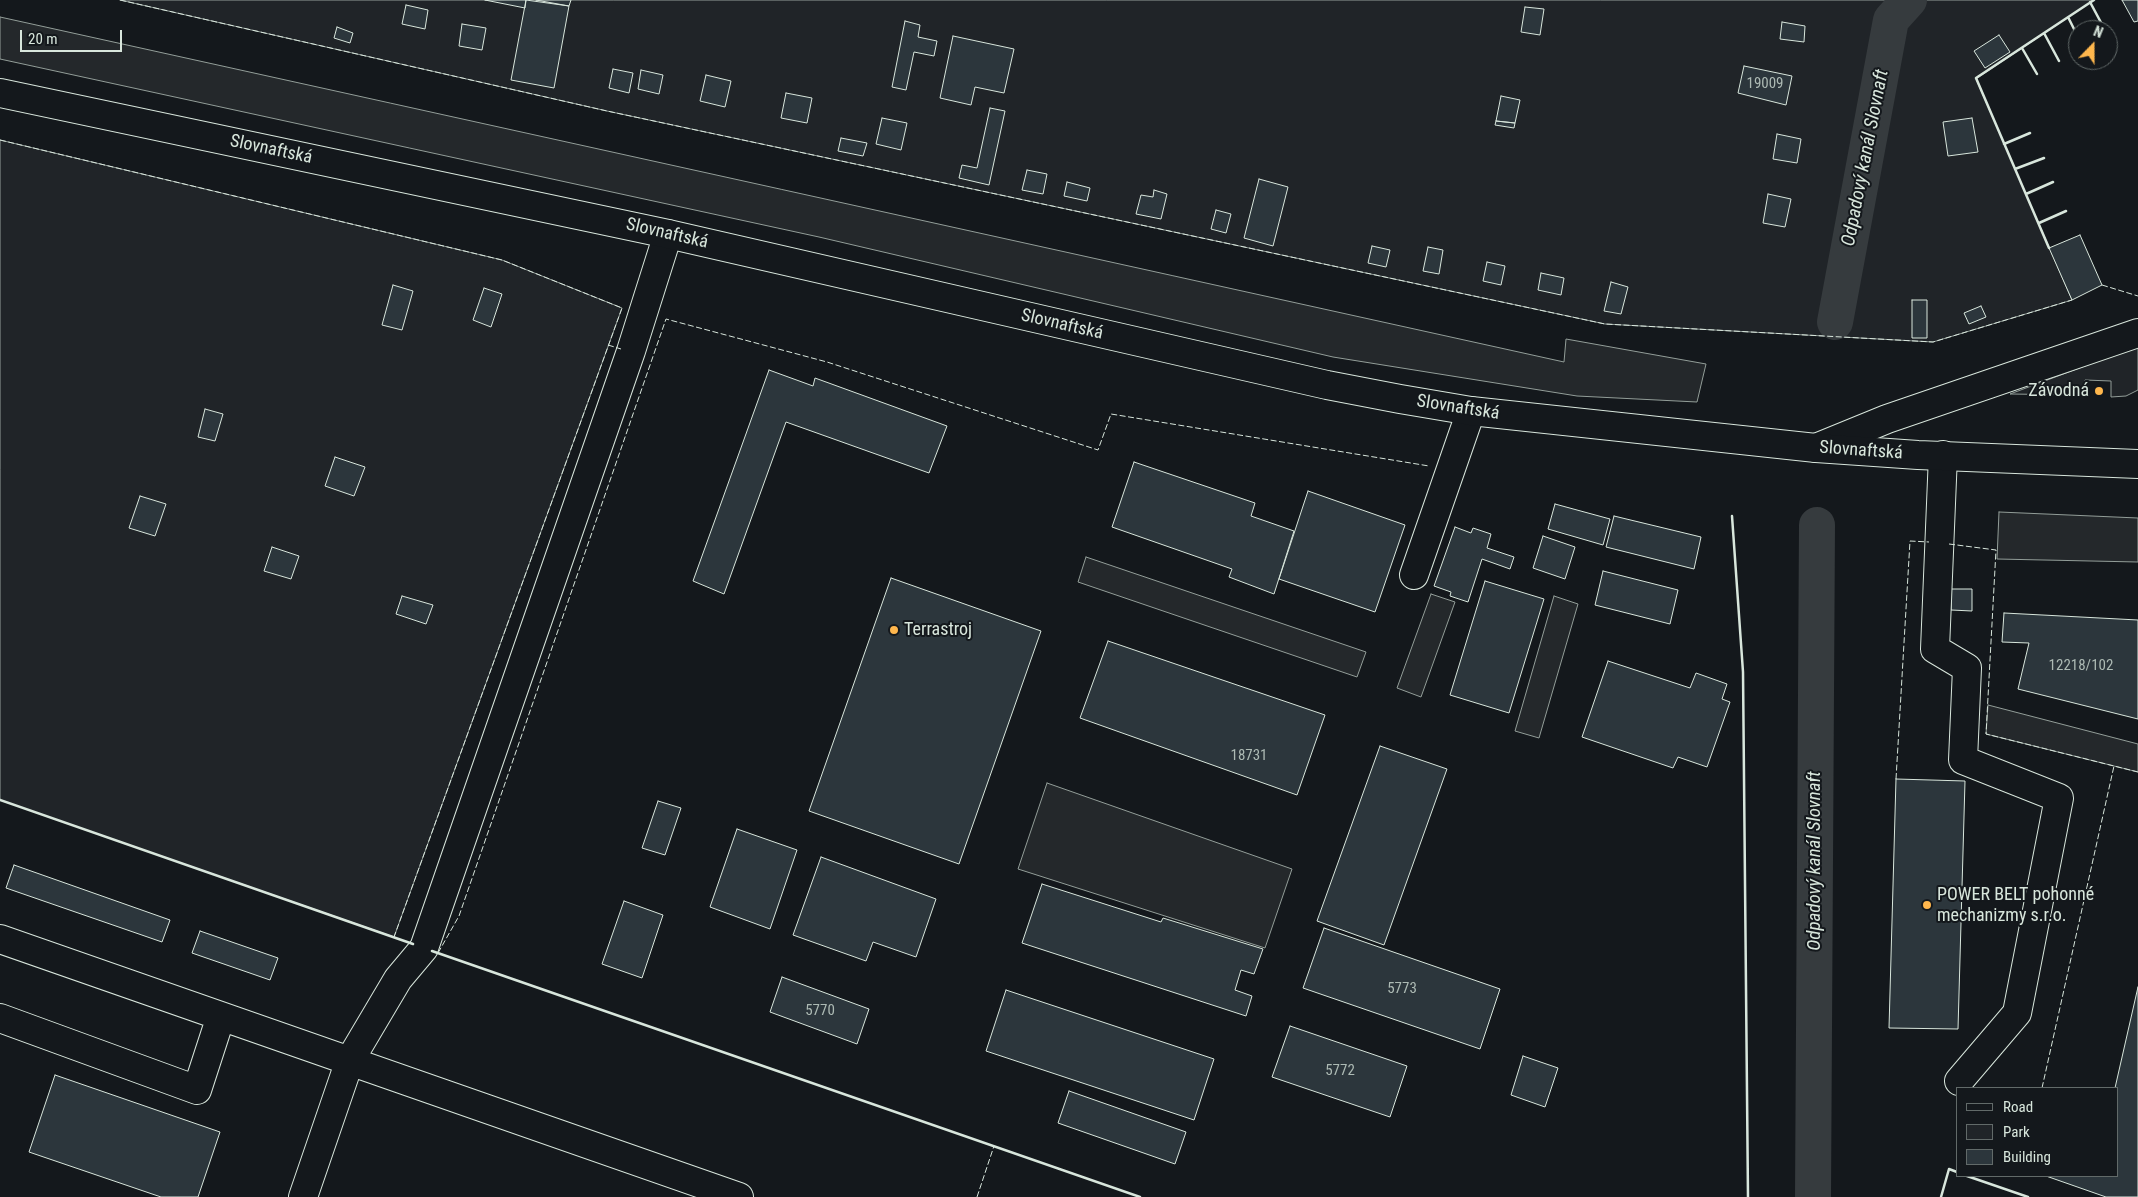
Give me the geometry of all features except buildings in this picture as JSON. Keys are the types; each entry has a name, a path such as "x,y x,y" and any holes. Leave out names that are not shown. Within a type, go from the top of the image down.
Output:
{"main road":[{"name":"Slovnaftská","path":"0,93 668,234 1318,383 1471,411 1816,448 1943,456 2138,464"},
{"path":"303,1197 350,1060 398,978 424,948 631,351 668,234"},
{"path":"1816,448 1887,419 2138,333"},
{"path":"1414,575 1471,411"},
{"path":"1943,456 1935,650 1967,668 1963,760 2059,798 2017,1013 1959,1081"},
{"path":"0,939 739,1197"},
{"path":"0,1018 197,1090 221,1016"}],"green space":[{"path":"120,0 2094,0 1976,79 2072,300 1933,342 1605,324 607,111"},
{"path":"0,140 502,260 622,308 394,937 0,800"},
{"path":"2138,346 2138,390 2126,396 2111,397 2111,381 2085,380 2084,395 2010,394"}],"shaded area":[{"path":"0,17 1564,362 1566,339 1706,364 1697,402 1577,396 1333,357 819,237 0,59"},
{"path":"1999,512 2138,518 2138,562 1997,559"},
{"path":"1086,557 1366,652 1357,677 1078,582"},
{"path":"1431,594 1455,602 1421,697 1397,688"},
{"path":"1554,596 1578,604 1539,738 1515,731"},
{"path":"1988,705 2138,744 2138,772 1986,734"},
{"path":"1047,783 1292,869 1265,948 1018,869"}],"waterway":[{"name":"Odpadový kanál Slovnaft","path":"1835,322 1891,20 1909,0"},
{"name":"Odpadový kanál Slovnaft","path":"1813,1197 1817,525"}],"fence":[{"path":"120,0 607,111 1605,324 1933,342 2072,300"},
{"path":"0,140 502,260 622,308 394,937"},
{"path":"2102,285 2138,296"},
{"path":"438,953 459,916 666,319 827,362 1098,450 1111,414 1429,466"},
{"path":"608,345 621,349"},
{"path":"1896,779 1910,541 1929,542"},
{"path":"1949,544 1996,550 1986,734 2138,772"},
{"path":"2042,1087 2114,766"},
{"path":"977,1197 994,1146"}],"wall":[{"path":"2049,248 1976,78 2094,0"},
{"path":"2090,2 2100,20"},
{"path":"2044,33 2059,61"},
{"path":"2022,48 2037,74"},
{"path":"2004,144 2030,133"},
{"path":"2015,169 2044,158"},
{"path":"2026,194 2053,182"},
{"path":"2039,223 2066,211"},
{"path":"1732,516 1743,672 1748,1197"},
{"path":"0,800 413,944"},
{"path":"432,951 1140,1197"},
{"path":"1941,1197 1949,1169 1956,1172"},
{"path":"1970,1177 2028,1197"}],"place":[{"name":"Závodná","path":"2099,391"},
{"name":"Terrastroj","path":"894,630"},
{"name":"POWER BELT pohonné mechanizmy s.r.o.","path":"1927,905"}]}
